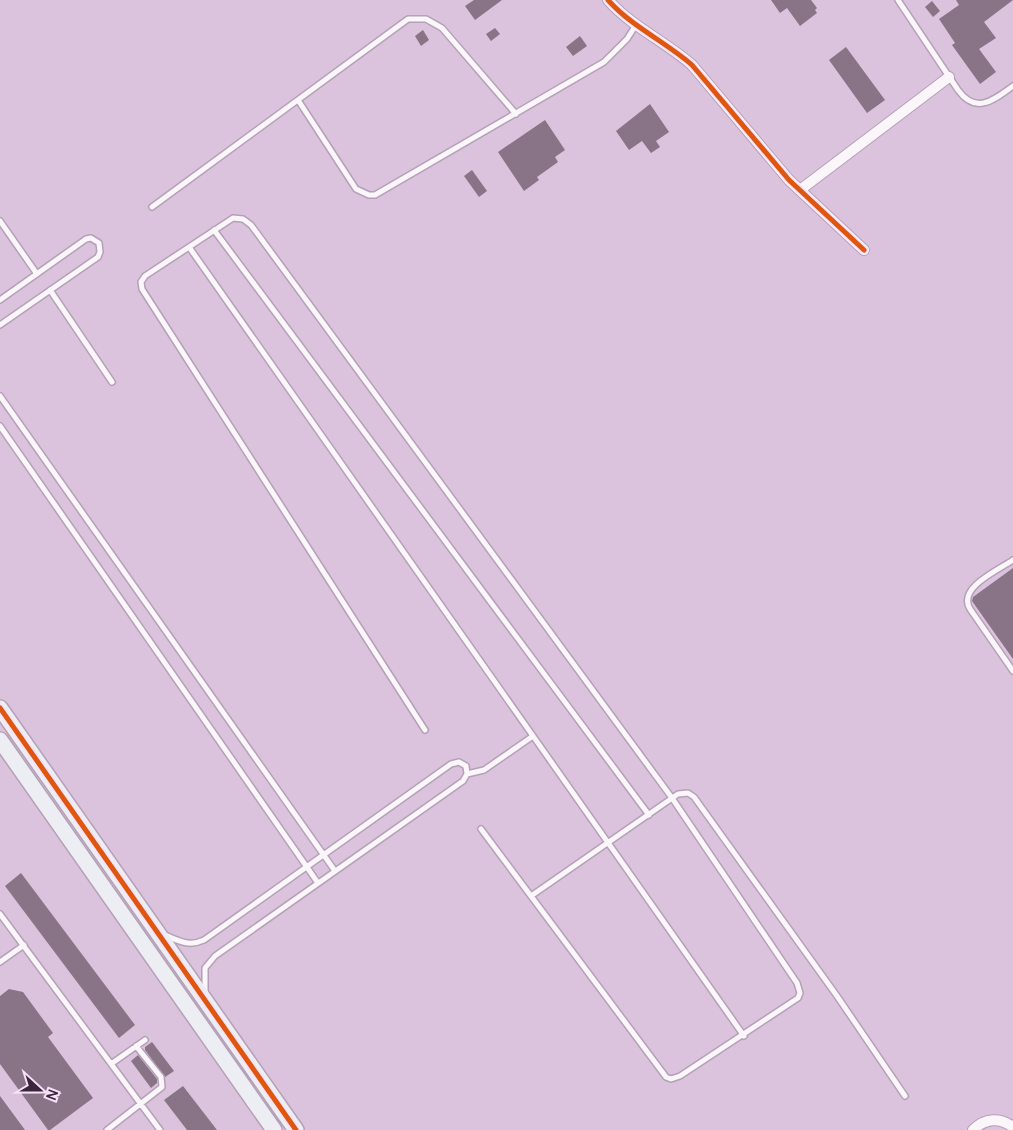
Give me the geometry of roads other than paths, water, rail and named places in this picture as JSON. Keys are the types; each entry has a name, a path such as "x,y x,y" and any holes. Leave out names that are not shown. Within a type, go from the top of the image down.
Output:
{"street":[{"path":"608,0 636,25 675,50 692,66 771,160 864,250"},
{"path":"800,190 949,77"},
{"path":"0,708 296,1130"},
{"path":"0,740 274,1130"},
{"path":"176,991 175,988 180,981 184,979 192,981"},
{"path":"973,1130 980,1124 992,1120 1005,1122 1013,1127"}],"lane":[{"path":"898,0 962,96 975,103 988,103 1013,86"},
{"path":"152,207 400,23 417,18 434,22 442,28 516,114"},
{"path":"298,100 352,184 356,189 369,195 382,192 604,62 616,51 636,25"},
{"path":"425,730 142,289 141,282 145,276 233,218 243,219 251,226 672,798 800,988 800,994 794,1002 680,1076 676,1078 666,1077 480,829"},
{"path":"0,221 37,274"},
{"path":"214,230 648,815"},
{"path":"0,300 86,239 91,238 99,243 100,252 98,257 0,325"},
{"path":"189,247 744,1036"},
{"path":"50,290 112,382"},
{"path":"0,396 335,871"},
{"path":"0,426 318,883"},
{"path":"1013,560 973,587 966,600 970,609 1013,671"},
{"path":"467,774 490,767 533,736"},
{"path":"157,931 183,943 197,943 451,764 463,763 466,766 467,774 463,781 209,961 204,975 206,1002"},
{"path":"531,896 672,798 685,792 694,797 837,996 905,1096"},
{"path":"0,914 160,1130"},
{"path":"0,962 24,945"},
{"path":"111,1064 145,1040"},
{"path":"107,1130 160,1090 163,1084 161,1078 136,1046"}]}
